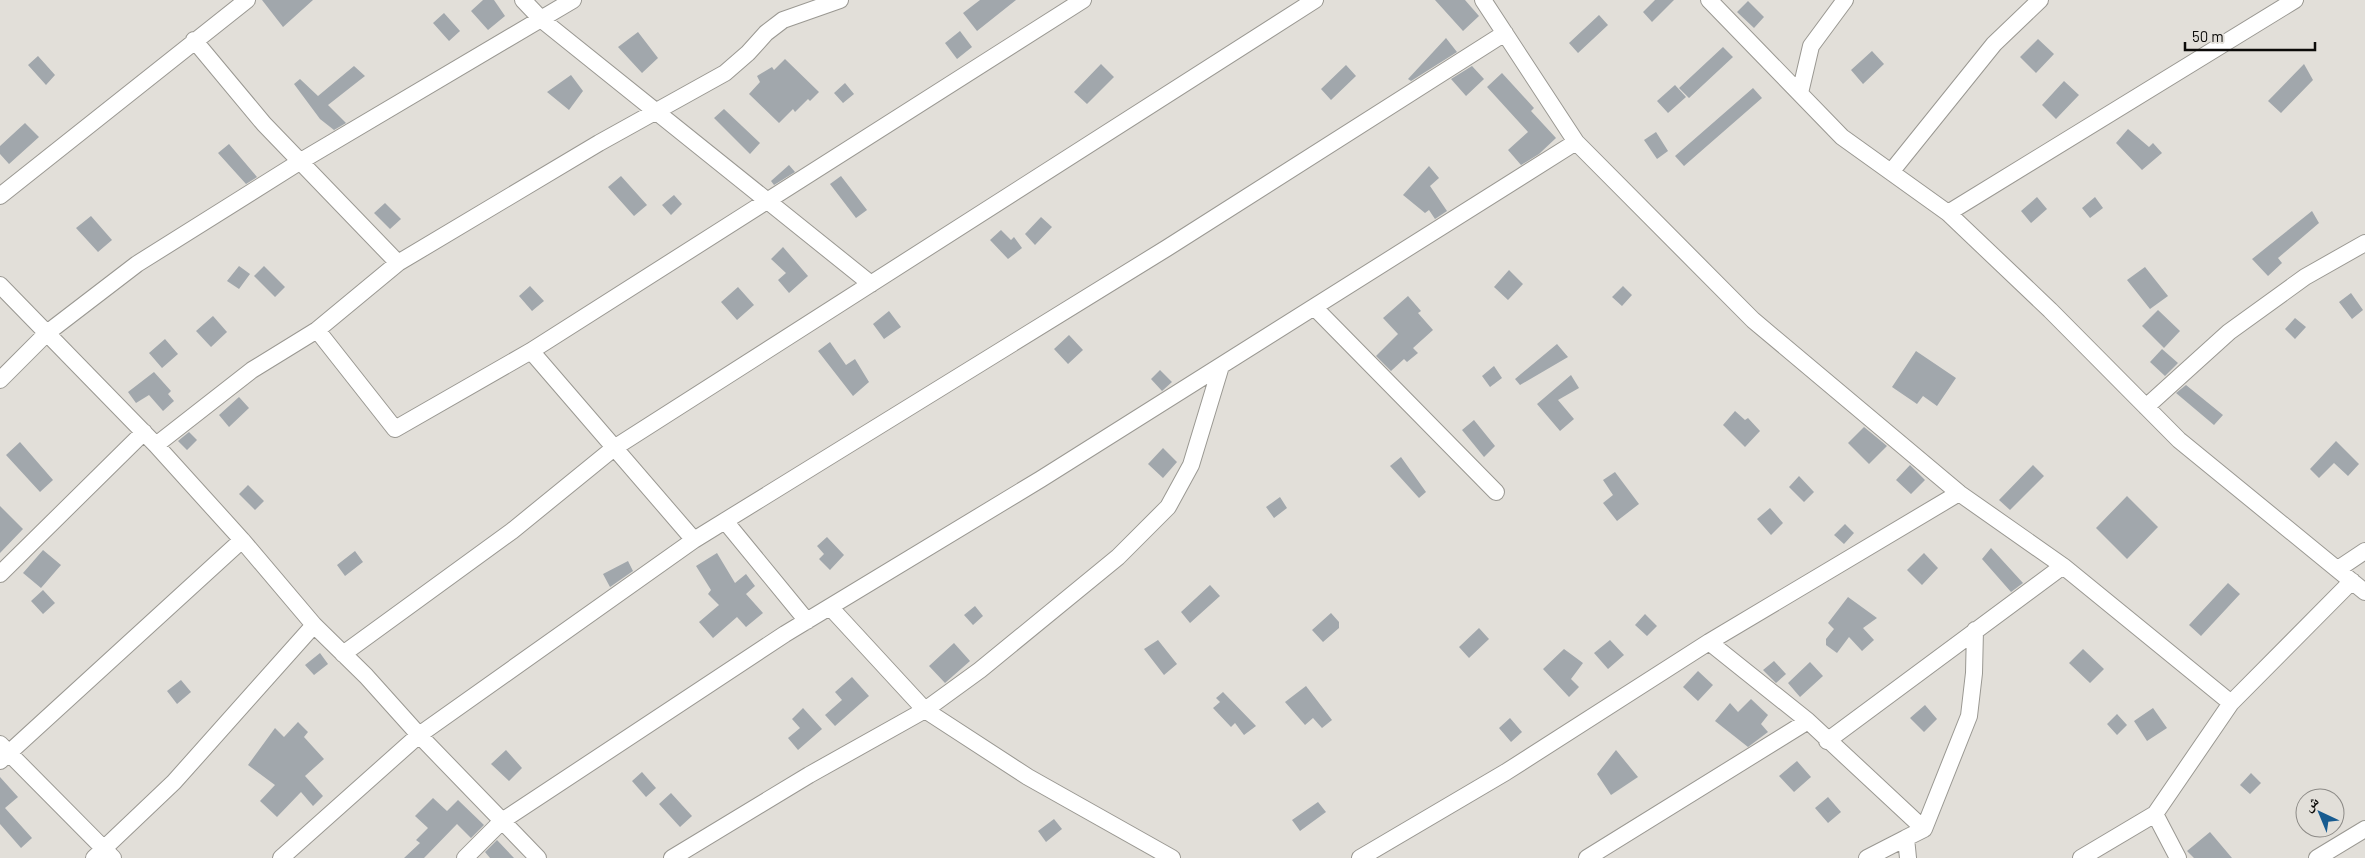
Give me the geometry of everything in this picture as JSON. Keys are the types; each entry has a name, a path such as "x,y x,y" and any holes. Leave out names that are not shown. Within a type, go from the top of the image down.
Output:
{"street":[{"path":"0,196 194,40 247,0"},
{"path":"523,0 542,20 871,284"},
{"path":"0,380 47,333 136,264 301,161 573,0"},
{"path":"156,445 252,370 317,330 398,263 599,143 725,73 748,54 766,33 783,20 840,0"},
{"path":"317,330 395,429 531,351 769,202 1083,0"},
{"path":"343,654 512,531 614,448 1314,0"},
{"path":"1483,0 1576,142 1753,320 1959,493 2063,566 2231,703"},
{"path":"1709,0 1842,137 1948,213 2050,310 2179,440 2365,592"},
{"path":"1800,93 1811,46 1845,0"},
{"path":"1890,172 1994,44 2040,0"},
{"path":"1948,213 2295,0"},
{"path":"281,858 419,735 694,540 1167,248 1504,33"},
{"path":"194,40 264,124 398,263"},
{"path":"465,858 502,822 807,621 1040,479 1576,142"},
{"path":"2146,407 2229,332 2305,277 2365,243"},
{"path":"0,285 156,445 242,540 314,626 538,858"},
{"path":"1314,306 1496,492"},
{"path":"531,351 694,540"},
{"path":"672,858 809,775 925,710 980,670 1118,557 1168,507 1191,465 1221,366"},
{"path":"0,574 144,432"},
{"path":"1360,858 1506,772 1709,642 1959,493"},
{"path":"725,521 807,621"},
{"path":"242,540 3,753 104,855 174,782 314,626"},
{"path":"2338,569 2365,551"},
{"path":"1827,741 2063,566"},
{"path":"2081,858 2155,814 2231,703 2352,581"},
{"path":"830,607 925,710 1028,777 1172,858"},
{"path":"1867,858 1924,829 1969,716 1974,673 1975,630"},
{"path":"1709,642 1808,722 1924,829"},
{"path":"1586,858 1808,722"},
{"path":"2155,814 2178,858"},
{"path":"2317,858 2365,829"},
{"path":"1906,838 1908,858"}],"building":[{"path":"262,0 313,0 283,27"},
{"path":"483,0 494,0 505,16 488,30 471,11"},
{"path":"980,0 1016,0 977,31 963,13"},
{"path":"1435,0 1465,0 1479,16 1463,31"},
{"path":"1655,0 1674,0 1652,22 1643,12"},
{"path":"1748,1 1764,17 1754,28 1737,12"},
{"path":"444,13 460,31 449,41 433,23"},
{"path":"1599,15 1608,25 1578,53 1569,43"},
{"path":"960,31 972,47 957,59 945,43"},
{"path":"638,32 658,58 642,73 618,47"},
{"path":"1446,38 1457,52 1411,81 1408,79"},
{"path":"2038,39 2054,54 2036,73 2020,57"},
{"path":"1723,47 1733,57 1689,98 1679,88"},
{"path":"1872,51 1884,64 1863,84 1851,70"},
{"path":"38,56 55,75 46,85 28,65"},
{"path":"785,59 819,92 810,101 808,99 795,112 793,109 779,123 749,94 760,82 757,76 772,67 774,70"},
{"path":"1101,64 1114,77 1087,104 1074,92"},
{"path":"2304,64 2313,80 2281,113 2268,101"},
{"path":"1346,65 1356,76 1331,100 1321,89"},
{"path":"354,66 365,76 328,105 346,123 334,130 320,119 294,84 300,79 318,96"},
{"path":"1472,66 1484,79 1466,96 1451,79"},
{"path":"1502,73 1534,108 1531,111 1556,138 1539,154 1521,165 1508,150 1528,132 1487,87"},
{"path":"571,75 583,91 569,110 547,92"},
{"path":"2064,81 2079,95 2056,119 2042,105"},
{"path":"845,83 854,94 843,103 834,93"},
{"path":"1675,85 1686,97 1668,113 1657,101"},
{"path":"1753,88 1762,98 1684,166 1675,156"},
{"path":"724,109 760,143 750,154 714,118"},
{"path":"25,123 39,137 9,164 0,154 0,146"},
{"path":"2128,129 2149,147 2153,143 2162,153 2142,170 2116,143"},
{"path":"1656,132 1668,151 1657,159 1644,140"},
{"path":"229,144 257,177 246,184 218,153"},
{"path":"789,165 795,172 774,185 771,181"},
{"path":"1429,166 1439,178 1430,186 1447,211 1435,219 1429,210 1425,213 1403,195"},
{"path":"621,176 647,205 634,216 608,187"},
{"path":"841,176 867,210 856,218 830,184"},
{"path":"674,195 682,204 671,215 662,205"},
{"path":"2037,197 2047,209 2031,223 2021,211"},
{"path":"2095,197 2103,208 2090,218 2082,208"},
{"path":"385,203 401,219 390,229 374,213"},
{"path":"2312,211 2319,223 2278,258 2282,263 2268,276 2252,259"},
{"path":"91,216 112,240 98,252 76,228"},
{"path":"1041,217 1052,227 1035,245 1025,234"},
{"path":"1001,230 1011,240 1014,237 1022,248 1008,259 990,240"},
{"path":"783,247 808,276 789,293 778,280 786,273 771,259"},
{"path":"239,266 250,274 239,289 227,281"},
{"path":"264,266 285,287 275,297 254,276"},
{"path":"2145,267 2168,296 2150,309 2127,280"},
{"path":"1509,270 1523,284 1508,300 1494,287"},
{"path":"530,286 544,301 532,311 519,296"},
{"path":"1623,286 1632,295 1622,306 1612,297"},
{"path":"738,287 754,305 737,320 721,302"},
{"path":"2351,293 2363,310 2352,319 2339,302"},
{"path":"1408,296 1421,311 1418,313 1433,330 1413,348 1418,353 1407,362 1404,359 1391,371 1376,356 1398,334 1383,318"},
{"path":"2158,310 2180,331 2164,348 2142,326"},
{"path":"889,311 901,327 884,339 873,324"},
{"path":"213,316 227,332 211,347 196,331"},
{"path":"2295,318 2306,327 2295,339 2285,329"},
{"path":"1069,335 1083,350 1068,364 1054,349"},
{"path":"165,339 178,354 162,368 149,353"},
{"path":"830,342 846,365 855,359 869,382 853,396 818,351"},
{"path":"1557,344 1568,357 1520,385 1515,379"},
{"path":"2162,349 2178,363 2165,376 2150,362"},
{"path":"1916,351 1956,378 1937,406 1923,396 1917,404 1892,387"},
{"path":"1494,366 1502,378 1490,387 1482,376"},
{"path":"1160,370 1172,382 1162,391 1151,379"},
{"path":"154,372 171,391 168,394 174,401 163,411 149,395 136,403 128,392"},
{"path":"1571,375 1579,388 1558,400 1574,419 1560,431 1537,404"},
{"path":"2186,385 2223,415 2214,425 2176,393"},
{"path":"239,397 249,408 229,427 219,415"},
{"path":"1735,411 1745,420 1748,418 1760,431 1745,447 1723,425"},
{"path":"1474,420 1495,446 1484,457 1462,430"},
{"path":"1864,427 1887,446 1869,464 1848,443"},
{"path":"189,432 197,440 187,450 178,441"},
{"path":"2336,441 2359,464 2348,476 2334,463 2319,478 2310,469"},
{"path":"20,442 53,480 40,492 6,455"},
{"path":"1163,448 1177,462 1163,478 1148,464"},
{"path":"1401,457 1426,492 1419,498 1390,466"},
{"path":"1910,465 1925,480 1911,494 1896,480"},
{"path":"2033,465 2044,476 2010,510 1999,500"},
{"path":"1615,472 1639,504 1617,521 1603,503 1613,495 1603,480"},
{"path":"1799,476 1814,492 1804,502 1789,487"},
{"path":"248,485 264,501 255,510 239,494"},
{"path":"2127,496 2158,527 2127,559 2096,528"},
{"path":"1280,497 1287,508 1274,518 1266,507"},
{"path":"0,506 23,529 0,553"},
{"path":"1770,508 1783,523 1771,535 1757,519"},
{"path":"1845,524 1854,533 1844,544 1834,535"},
{"path":"827,537 844,555 830,570 819,559 824,554 817,546"},
{"path":"1991,548 2023,583 2011,592 1982,559"},
{"path":"43,550 61,565 41,588 23,573"},
{"path":"355,551 363,562 345,576 337,565"},
{"path":"717,553 735,583 746,574 755,586 746,594 763,613 746,627 737,617 713,638 699,622 719,605 708,594 711,590 696,566"},
{"path":"1924,553 1938,568 1922,585 1907,570"},
{"path":"628,561 633,571 610,587 603,574"},
{"path":"2228,583 2240,594 2201,636 2189,625"},
{"path":"1210,585 1220,596 1190,623 1181,612"},
{"path":"43,590 55,603 43,614 31,601"},
{"path":"1848,597 1877,618 1863,628 1874,640 1862,651 1849,637 1837,653 1826,645 1826,639 1834,629 1828,623"},
{"path":"975,606 983,616 973,625 964,615"},
{"path":"1331,613 1339,622 1339,628 1323,642 1312,630"},
{"path":"1645,614 1657,626 1647,636 1635,625"},
{"path":"1479,628 1489,639 1469,658 1459,647"},
{"path":"1158,640 1177,664 1164,675 1144,649"},
{"path":"1610,640 1624,655 1608,669 1594,653"},
{"path":"954,643 970,661 945,683 929,666"},
{"path":"1564,649 1583,663 1571,679 1579,687 1569,697 1543,669"},
{"path":"2083,649 2104,669 2090,683 2069,663"},
{"path":"320,653 328,664 314,675 305,665"},
{"path":"1774,661 1786,674 1776,683 1763,670"},
{"path":"1810,662 1823,676 1800,697 1788,683"},
{"path":"1698,671 1713,685 1698,701 1683,687"},
{"path":"852,677 869,696 835,726 825,715 842,700 835,692"},
{"path":"181,680 191,692 177,704 167,691"},
{"path":"1306,686 1332,720 1322,728 1313,718 1305,725 1285,702"},
{"path":"1223,692 1256,726 1244,735 1235,723 1231,727 1213,708 1220,702 1216,698"},
{"path":"1751,699 1768,715 1761,724 1768,732 1748,747 1715,721 1730,703 1738,712"},
{"path":"1925,705 1937,719 1924,732 1910,718"},
{"path":"803,708 822,729 798,750 788,738 800,728 792,719"},
{"path":"2153,708 2167,728 2147,741 2134,721"},
{"path":"2117,714 2127,725 2117,735 2107,724"},
{"path":"1510,718 1522,732 1511,742 1499,728"},
{"path":"298,722 308,732 304,737 324,759 305,776 323,796 313,806 301,792 277,817 260,801 275,785 248,765 275,728 284,737"},
{"path":"506,750 522,768 509,781 491,764"},
{"path":"1616,750 1638,777 1611,795 1597,774"},
{"path":"1797,761 1811,777 1794,792 1779,776"},
{"path":"642,772 656,788 646,797 632,781"},
{"path":"2251,773 2261,783 2250,794 2240,785"},
{"path":"0,777 18,797 5,808 32,838 21,848 0,824"},
{"path":"671,793 692,816 680,827 659,804"},
{"path":"1828,797 1841,812 1828,823 1815,808"},
{"path":"433,798 447,811 458,800 484,825 471,838 457,824 424,858 404,858 420,843 416,840 428,828 415,816"},
{"path":"1318,802 1326,812 1300,831 1292,820"},
{"path":"1054,819 1062,829 1046,842 1038,831"},
{"path":"2210,832 2232,858 2194,858 2187,851"},
{"path":"497,840 514,858 490,858 485,852"}]}
